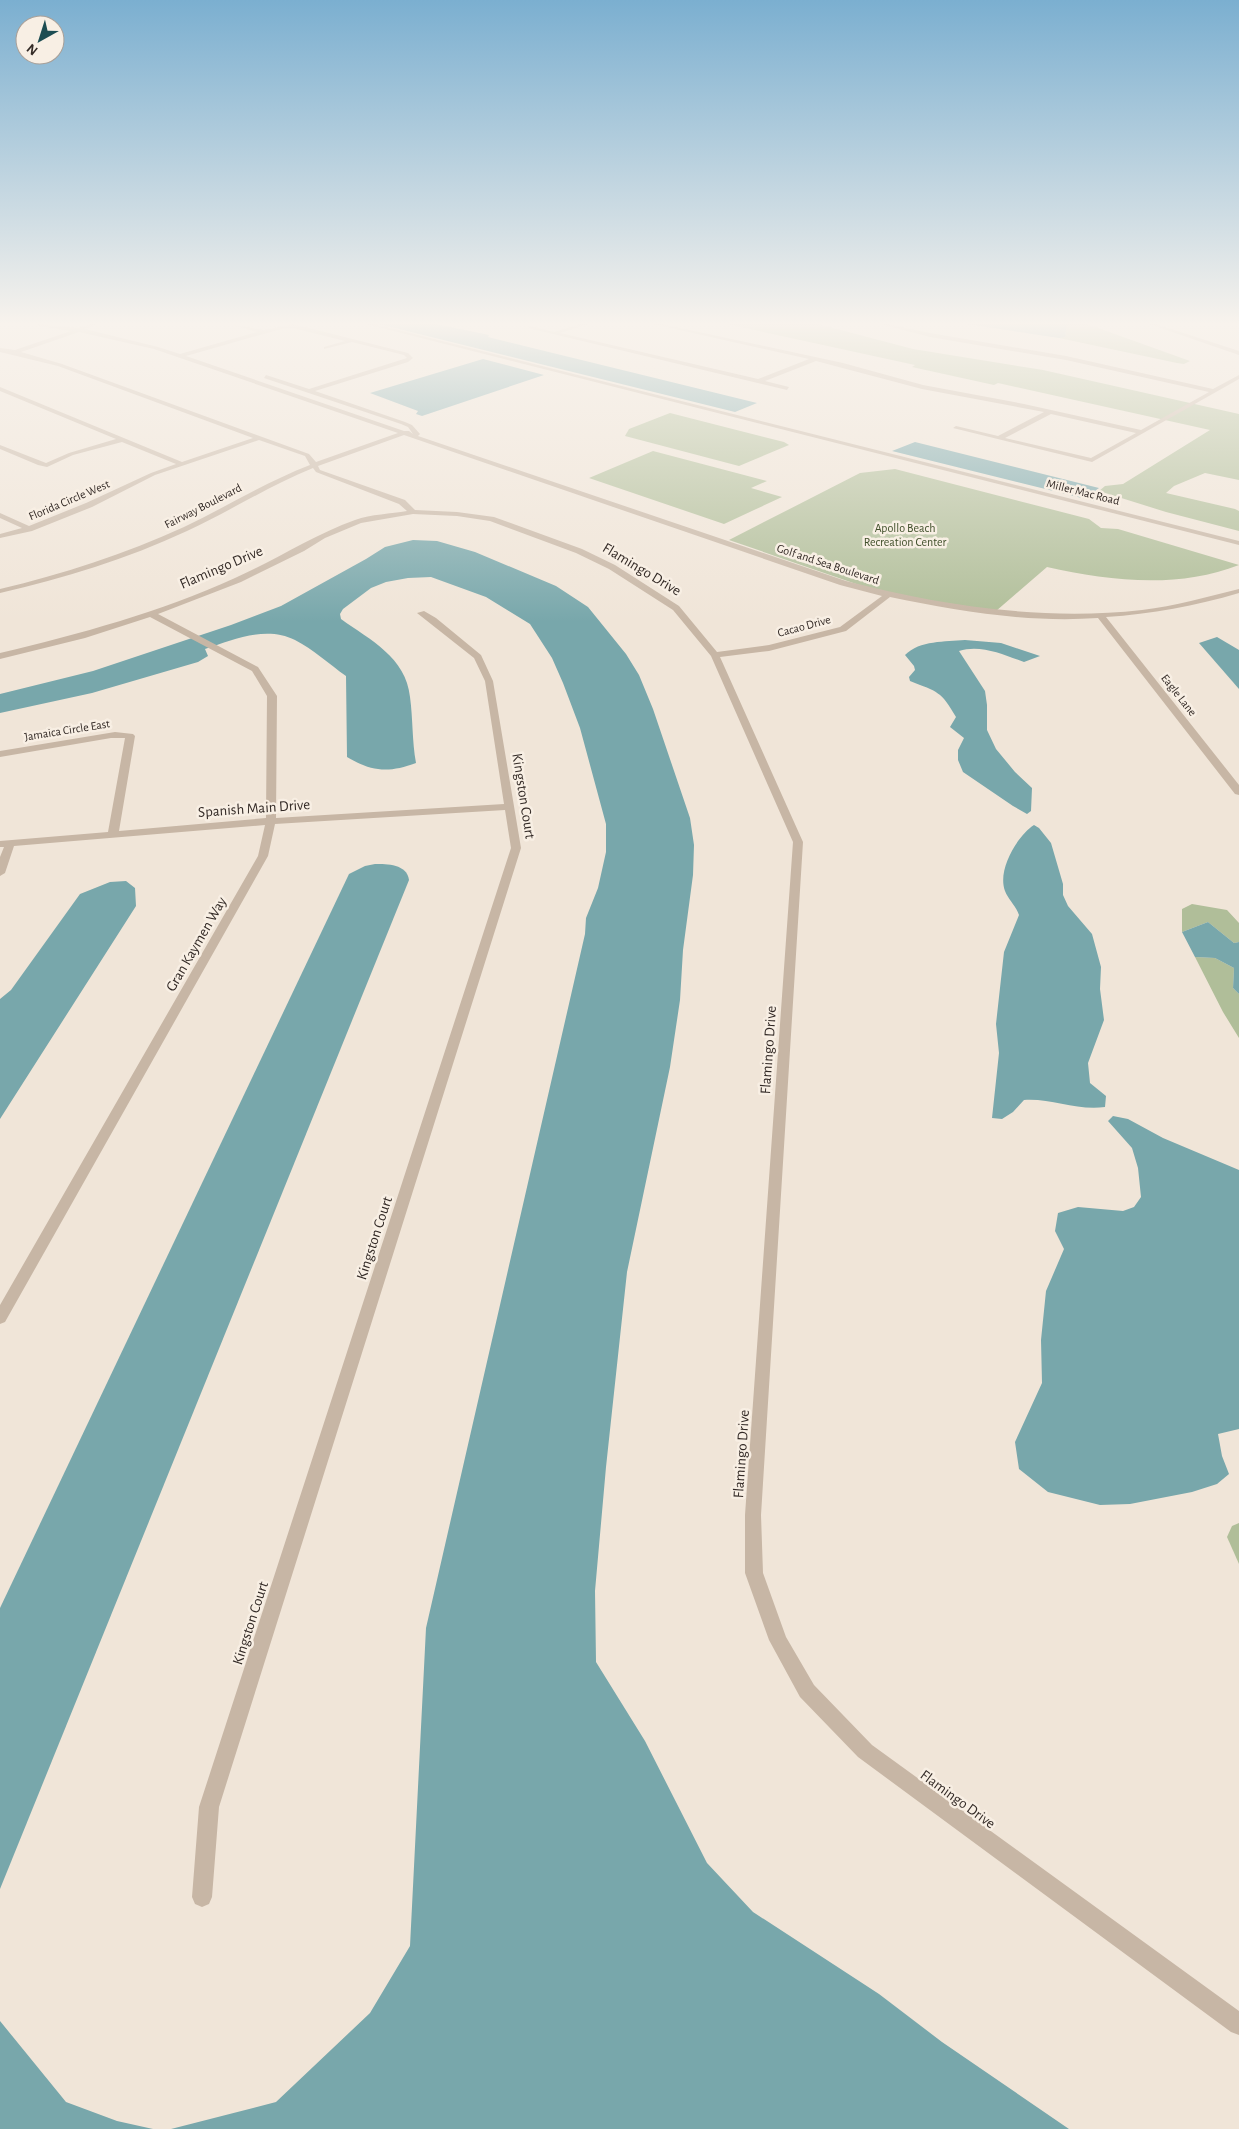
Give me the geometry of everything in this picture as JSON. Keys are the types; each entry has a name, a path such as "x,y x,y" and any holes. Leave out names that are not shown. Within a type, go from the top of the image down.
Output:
{"street":[{"path":"85,423 180,463"},
{"path":"218,423 307,455 318,471 402,502 413,512"},
{"name":"Golf and Sea Boulevard","path":"382,423 425,440 834,580 888,595 953,607 1014,613 1099,614 1184,605 1239,591"},
{"name":"Golf and Sea Boulevard","path":"404,423 410,426 408,432"},
{"name":"Miller Mac Road","path":"764,423 1239,543"},
{"path":"999,438 1028,423"},
{"path":"1102,423 1142,432"},
{"path":"956,428 1092,460 1157,423"},
{"name":"Fairway Boulevard","path":"0,590 55,577 107,560 175,534 266,486 314,465 408,432"},
{"name":"Florida Circle West","path":"0,536 29,529 90,505 180,463 258,438"},
{"path":"0,447 40,464 47,465 71,454 124,439"},
{"name":"Flamingo Drive","path":"0,656 82,636 150,614 238,580 301,549 322,536 359,521 413,512 457,514 492,519 579,551 612,567 676,608 715,655 798,842 753,1515 754,1573 778,1640 807,1691 865,1751 1239,2024"},
{"path":"0,515 29,529"},
{"name":"Cacao Drive","path":"715,655 770,648 843,628 888,595"},
{"name":"Kingston Court","path":"202,1897 209,1807 516,848 489,681 478,657 433,620 421,613"},
{"name":"Gran Kaymen Way","path":"0,1318 263,856 271,821 272,696 255,669 150,614"},
{"name":"Eagle Lane","path":"1099,614 1239,792"},
{"name":"Jamaica Circle East","path":"0,754 98,738 115,733 130,736 113,834"},
{"name":"Spanish Main Drive","path":"5,843 271,821 510,807"},
{"path":"0,872 5,843"}],"green space":[{"path":"643,423 711,423 784,442 789,445 739,466 625,436 629,429"},
{"path":"1180,423 1239,423 1239,480 1205,473 1174,486 1166,493 1239,511 1239,531 1166,512 1099,491 1105,486 1123,484 1210,430"},
{"path":"653,451 767,481 751,488 782,497 724,524 589,478"},
{"name":"Apollo Beach Recreation Center","path":"895,469 1089,519 1101,528 1118,529 1239,565 1216,573 1168,580 1119,579 1047,567 996,611 888,595 729,540 860,473"},
{"path":"1192,904 1227,910 1239,923 1239,942 1234,943 1208,922 1182,932 1182,909"},
{"path":"1195,957 1215,958 1234,968 1233,988 1239,994 1239,1038 1223,1012"},
{"path":"1239,1523 1239,1564 1227,1537 1232,1526"}],"water":[{"path":"915,442 1099,488 1095,491 1104,495 1094,501 892,451"},
{"path":"413,540 437,541 475,552 556,586 588,607 626,654 639,675 653,709 690,818 694,845 693,875 683,950 680,1000 670,1067 627,1272 595,1591 596,1662 645,1741 707,1863 753,1912 879,1994 942,2042 1069,2129 171,2129 276,2102 370,2013 410,1946 426,1628 585,934 586,918 598,888 606,852 606,824 580,728 563,683 552,658 530,624 486,597 431,577 408,578 386,582 371,588 343,609 340,614 341,619 385,651 402,671 410,697 416,763 406,766 389,769 373,768 347,757 346,676 308,648 284,636 261,634 238,638 205,649 208,656 198,662 92,693 0,713 0,694 93,671 231,625 281,606 385,547"},
{"path":"1217,637 1239,650 1239,689 1199,643"},
{"path":"965,640 1001,643 1040,656 1024,662 984,650 967,649 959,651 985,691 987,730 996,749 1015,772 1032,788 1031,811 1027,814 963,772 958,760 958,750 964,738 950,727 956,717 938,693 910,681 909,677 915,670 905,655 911,650 925,644"},
{"path":"1034,825 1039,828 1051,843 1063,884 1063,895 1068,906 1092,934 1101,967 1100,989 1104,1020 1088,1063 1090,1083 1106,1096 1105,1107 1095,1108 1024,1100 1013,1112 1002,1119 992,1118 999,1053 996,1024 1004,952 1019,915 1005,891 1003,883 1004,873 1015,845"},
{"path":"375,864 401,868 405,871 409,880 0,1889 0,1608 349,874 365,866"},
{"path":"126,881 135,888 136,906 0,1119 0,999 11,990 80,894 110,882"},
{"path":"1208,922 1234,943 1239,942 1239,994 1233,988 1234,968 1215,958 1195,957 1182,932"},
{"path":"1113,1116 1128,1119 1163,1138 1239,1170 1239,1429 1218,1434 1222,1456 1229,1474 1217,1484 1192,1492 1130,1504 1100,1505 1048,1492 1019,1469 1015,1442 1042,1383 1041,1340 1046,1291 1064,1249 1055,1231 1058,1213 1078,1207 1123,1211 1134,1207 1141,1197 1138,1168 1132,1148 1108,1121"},
{"path":"0,2021 66,2102 117,2121 153,2129 0,2129"}]}
